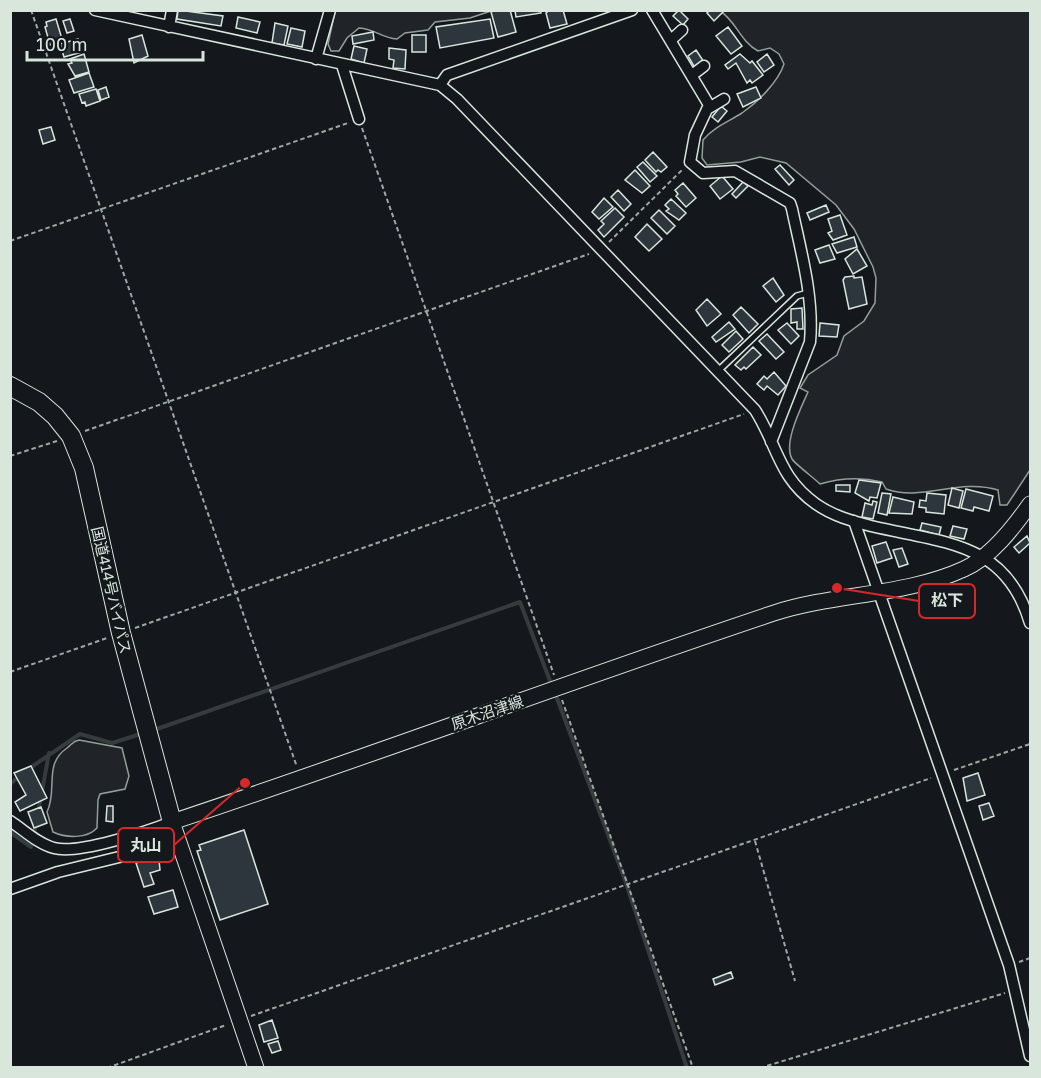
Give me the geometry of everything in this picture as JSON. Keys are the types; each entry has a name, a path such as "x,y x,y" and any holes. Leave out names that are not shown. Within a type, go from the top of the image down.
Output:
{"highway":[{"name":"国道414号バイパス","path":"10,386 39,402 56,416 70,436 84,468 121,633 172,822"}],"main road":[{"name":"原木沼津線","path":"172,822 778,612 941,578 967,568 982,556 1014,527 1030,504"},
{"path":"172,822 256,1068"}],"street":[{"path":"95,10 440,85 458,99 755,410 789,479 803,494 836,516 965,549 982,556 1003,570 1016,588 1030,623"},
{"path":"169,27 172,10"},
{"path":"316,59 330,10"},
{"path":"440,85 447,75 632,10"},
{"path":"652,10 708,101 709,108"},
{"path":"671,40 682,30"},
{"path":"342,65 359,119"},
{"path":"692,75 704,66"},
{"path":"724,99 709,108 695,135 690,162 703,173 735,171 790,203 808,293 810,342 771,442"},
{"path":"854,521 1009,965 1030,1056"},
{"path":"10,821 46,845 66,850 145,832 172,822"},
{"path":"10,889 58,872 156,848 165,840 172,822"}],"lane":[{"path":"718,371 797,296 808,293"}],"path":[{"path":"31,10 300,778"},
{"path":"10,241 359,119 693,1068"},
{"path":"10,456 602,249 690,162"},
{"path":"236,593 755,410"},
{"path":"107,1068 1030,744"},
{"path":"755,841 795,981"},
{"path":"760,1068 1014,990"}],"shaded area":[{"path":"335,11 491,11 470,18 435,22 428,30 405,33 397,39 359,28 347,38 339,51 331,51 328,44"},
{"path":"720,11 1030,11 1030,470 1007,505 1000,505 998,490 983,487 913,493 886,489 882,482 866,479 843,479 820,484 792,459 791,435 808,392 800,388 808,375 837,355 844,336 864,321 875,303 876,278 854,229 836,205 786,163 760,157 741,162 707,165 702,158 703,140 761,97 777,78 784,64 779,54 770,48 758,51 752,47"},
{"path":"79,740 122,748 129,776 125,789 100,794 97,828 82,836 70,836 53,832 47,812 55,762 60,754"}],"building":[{"path":"178,10 223,16 221,26 177,19"},
{"path":"510,10 516,32 498,37 491,12"},
{"path":"515,10 540,10 541,13 516,17"},
{"path":"550,10 563,10 567,24 550,28 546,13"},
{"path":"679,10 688,19 683,25 673,16"},
{"path":"710,10 725,10 714,21 707,13"},
{"path":"238,17 260,22 257,33 236,28"},
{"path":"56,19 62,39 50,45 45,27 46,22"},
{"path":"70,19 74,31 67,33 63,21"},
{"path":"490,19 494,38 440,48 436,27"},
{"path":"275,23 288,26 284,45 272,43"},
{"path":"728,27 742,46 731,54 716,36"},
{"path":"291,28 305,31 302,47 287,44"},
{"path":"373,32 374,40 353,44 352,36"},
{"path":"142,35 148,56 134,63 129,39"},
{"path":"412,35 426,35 426,52 412,52"},
{"path":"78,39 82,52 64,57 60,44"},
{"path":"354,46 367,49 364,63 351,59"},
{"path":"389,48 406,50 405,69 393,68 394,60 389,59"},
{"path":"696,50 704,62 695,68 688,56"},
{"path":"84,54 89,72 75,76 68,64 72,63 70,59"},
{"path":"740,54 750,63 752,61 763,75 752,83 750,80 747,83 736,63 728,69 725,65"},
{"path":"767,54 774,65 764,72 757,62"},
{"path":"89,73 94,87 74,93 69,80"},
{"path":"106,87 109,97 101,100 98,90"},
{"path":"756,87 761,98 743,107 737,94"},
{"path":"96,89 100,101 86,106 85,102 82,103 79,94"},
{"path":"721,106 727,111 718,122 712,117"},
{"path":"51,127 55,140 43,144 39,130"},
{"path":"653,152 667,167 661,172 658,170 656,172 645,160"},
{"path":"643,162 657,176 650,182 637,167"},
{"path":"780,165 794,180 789,185 775,169"},
{"path":"635,170 650,186 642,193 625,180"},
{"path":"722,176 733,189 720,199 710,186"},
{"path":"743,182 748,186 736,198 732,194"},
{"path":"683,183 696,198 686,207 676,196 678,194 675,190"},
{"path":"618,190 631,204 624,211 611,197"},
{"path":"604,198 613,207 599,219 592,212"},
{"path":"671,199 686,213 679,220 666,211 669,209 665,205"},
{"path":"826,205 829,212 810,220 807,213"},
{"path":"615,208 624,217 604,237 598,230 604,224 601,221"},
{"path":"659,210 675,226 667,234 651,218"},
{"path":"840,215 847,235 833,240 828,233 832,231 828,219"},
{"path":"647,224 662,239 649,251 635,237"},
{"path":"854,237 857,247 837,253 832,244"},
{"path":"829,245 835,259 820,263 815,250"},
{"path":"857,249 867,266 853,274 845,259"},
{"path":"854,276 854,278 862,277 867,304 849,309 843,280 845,277"},
{"path":"773,278 784,295 776,302 763,286"},
{"path":"707,299 721,314 707,326 696,310"},
{"path":"741,307 758,324 749,333 733,315"},
{"path":"802,308 803,329 797,329 797,322 791,323 791,309"},
{"path":"729,322 735,329 716,342 712,337"},
{"path":"787,323 799,336 791,344 778,330"},
{"path":"820,323 839,325 837,337 819,336"},
{"path":"736,331 743,339 729,352 722,345"},
{"path":"767,334 784,352 776,359 759,341"},
{"path":"753,347 761,355 746,369 744,367 741,370 735,365"},
{"path":"774,372 786,386 778,395 767,386 764,390 757,384 764,376 767,379"},
{"path":"859,480 881,483 877,498 870,497 869,501 855,493"},
{"path":"836,485 850,485 850,492 836,491"},
{"path":"952,488 963,491 959,508 948,505"},
{"path":"966,489 993,496 989,511 974,507 973,511 961,508"},
{"path":"882,493 891,494 887,515 878,513"},
{"path":"927,493 946,495 944,514 926,512 926,508 919,507 920,500 926,501"},
{"path":"893,497 914,502 912,514 889,513"},
{"path":"873,501 877,502 873,519 862,517 865,503 872,505"},
{"path":"922,523 941,527 939,535 920,530"},
{"path":"953,526 967,529 964,539 950,536"},
{"path":"1027,536 1030,543 1019,553 1014,547"},
{"path":"886,542 892,558 877,563 872,546"},
{"path":"902,548 908,564 899,567 893,550"},
{"path":"31,766 47,798 20,811 15,802 26,795 14,773"},
{"path":"978,773 985,795 967,801 963,778"},
{"path":"989,803 994,816 983,820 979,806"},
{"path":"107,806 113,806 113,822 106,821"},
{"path":"41,807 47,823 34,828 28,812"},
{"path":"244,830 268,904 220,920 197,851 201,850 199,845"},
{"path":"155,857 156,861 159,860 160,870 150,873 154,884 144,887 136,863"},
{"path":"173,890 178,907 154,914 148,897"},
{"path":"731,972 733,978 715,985 713,979"},
{"path":"272,1020 278,1038 264,1042 259,1025"},
{"path":"278,1041 281,1050 272,1053 268,1044"}],"waterway":[{"path":"154,730 520,602 552,686"},
{"path":"555,693 625,880 687,1068"},
{"path":"27,770 80,734 112,743 144,733"},
{"path":"38,813 49,753"},
{"path":"10,784 19,777"},
{"path":"10,832 31,847 36,823"}],"place":[{"name":"松下","path":"837,588"},
{"name":"丸山","path":"245,783"}]}
